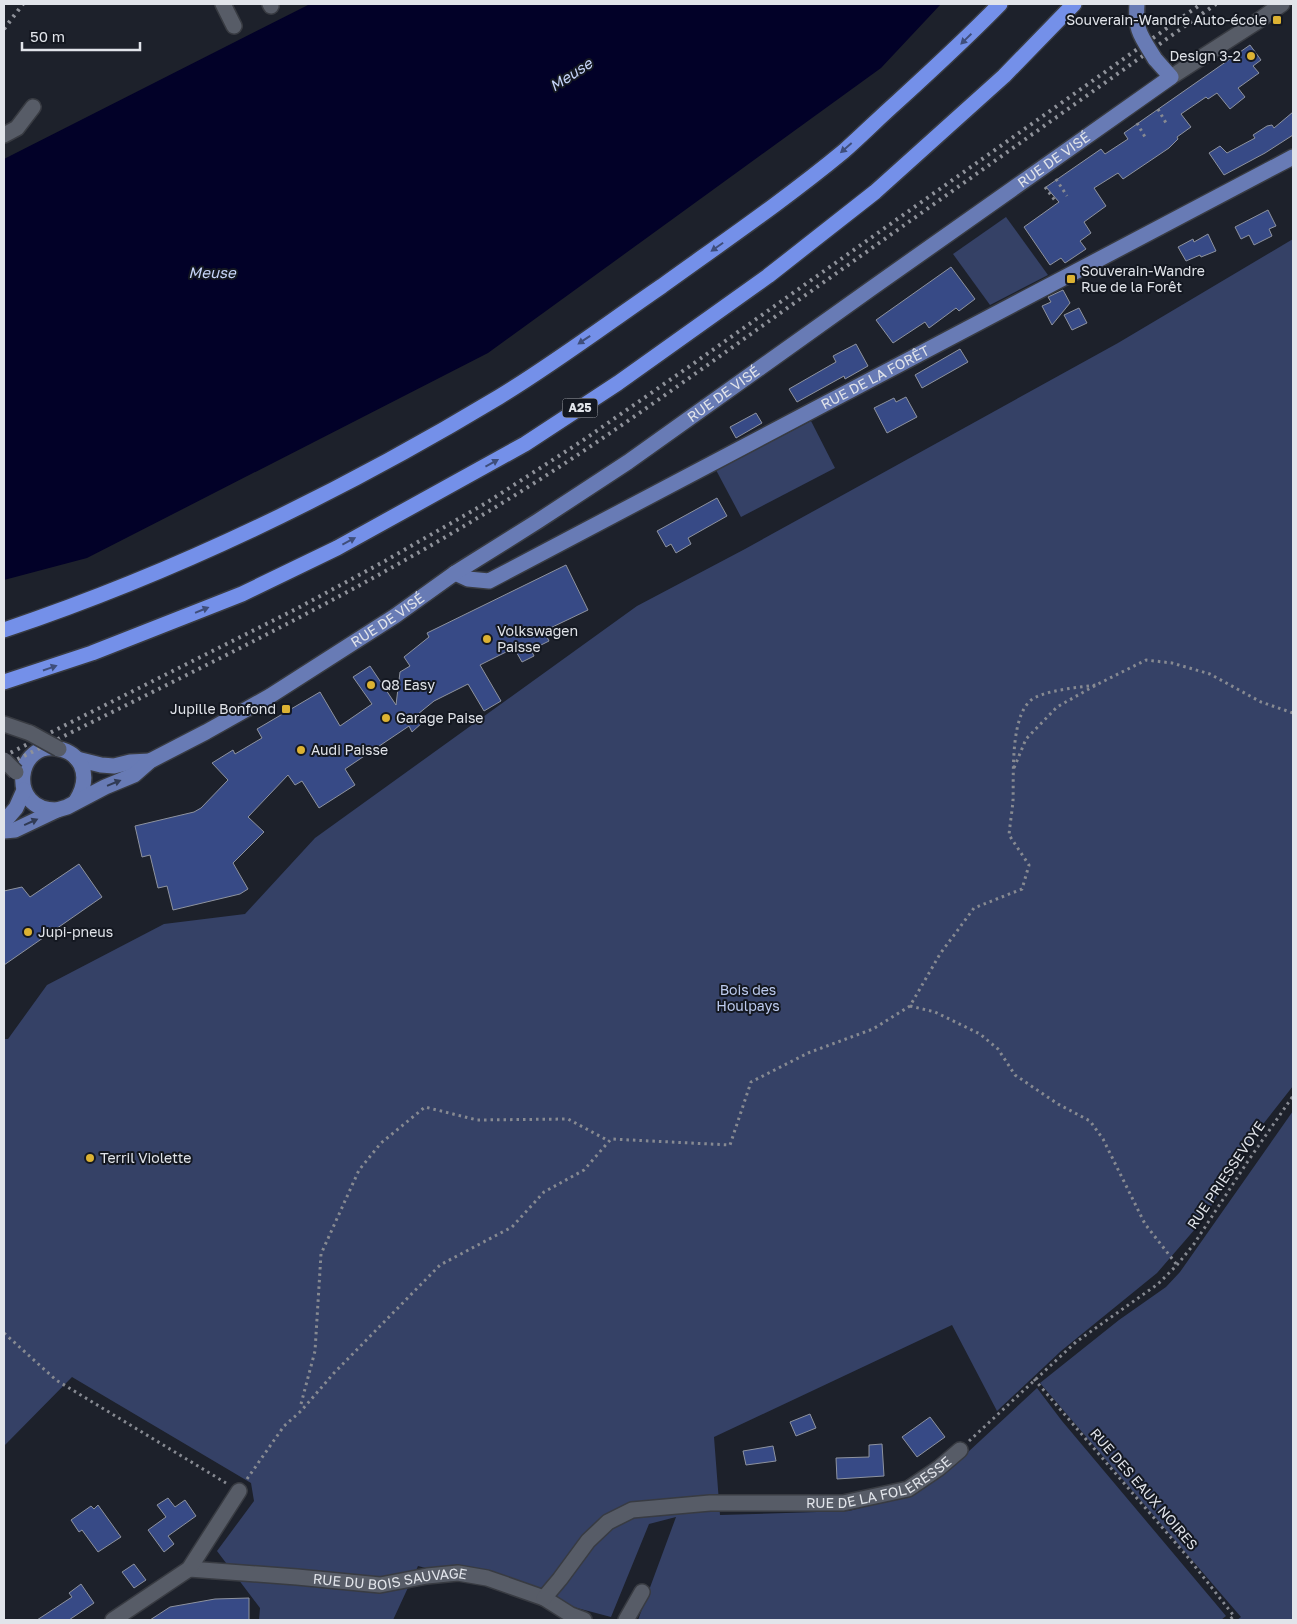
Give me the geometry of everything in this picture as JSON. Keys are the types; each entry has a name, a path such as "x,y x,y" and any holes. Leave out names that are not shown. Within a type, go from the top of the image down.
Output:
{"highway":[{"path":"4,630 121,586 220,545 316,498 406,450 502,395 588,338 733,235 844,150 967,38 1000,4"},
{"name":"A25","path":"4,682 92,653 242,594 337,548 525,444 618,383 768,276 876,192 1004,76 1074,4"}],"main road":[{"path":"1137,4 1138,30 1155,58 1172,78"},
{"name":"RUE DE VISÉ","path":"4,832 15,830 57,810 68,807 76,801 134,775 150,761 270,696 395,616 455,573 628,462 880,282 1172,78"},
{"name":"RUE DE LA FORÊT","path":"455,573 468,579 490,581 1293,157"},
{"path":"4,822 16,808 22,777 32,757 41,750 49,748 59,749"},
{"name":"RUE DE VISÉ","path":"59,749 77,759 101,765 114,766 130,762 150,761"},
{"path":"76,801 81,793 84,782 83,771 77,759"},
{"path":"22,777 27,796 35,804 45,809 57,810"}],"street":[{"path":"223,4 234,26"},
{"name":"RUE DE VISÉ","path":"1172,78 1282,4"},
{"path":"4,134 17,128 33,107"},
{"path":"4,724 30,733 59,749"},
{"path":"4,760 22,777"},
{"name":"RUE DE LA FOLERESSE","path":"544,1598 588,1541 608,1522 632,1510 710,1502 844,1503 908,1489 960,1450"},
{"path":"113,1620 189,1569 239,1491"},
{"name":"RUE DU BOIS SAUVAGE","path":"189,1569 380,1585 427,1576 458,1573 487,1578 544,1598 571,1615 584,1620"},
{"path":"626,1620 642,1592"}],"path":[{"path":"1158,109 1166,123"},
{"path":"1137,123 1145,137"},
{"path":"1056,179 1067,196"},
{"path":"1045,188 1056,202"},
{"path":"1012,774 1026,739 1057,707 1146,660 1172,663 1210,674 1261,702 1293,713"},
{"path":"4,1333 56,1380 239,1491 284,1426 301,1411 334,1373 440,1265 512,1227 544,1192 584,1170 611,1139 730,1145 752,1082 808,1053 873,1030 910,1006 940,954 974,908 1022,889 1029,865 1009,835 1013,800 1012,774 1020,714 1034,697 1059,690 1096,685"},
{"path":"910,1006 936,1012 980,1034 998,1049 1016,1075 1058,1104 1090,1121 1103,1139 1144,1224 1177,1265"},
{"name":"RUE PRIESSEVOYE","path":"1177,1265 1194,1244 1293,1096"},
{"path":"301,1404 315,1350 321,1254 359,1170 381,1143 425,1107 477,1120 568,1120 607,1140"},
{"name":"RUE DE LA FOLERESSE","path":"960,1450 1034,1379 1076,1342 1158,1284 1177,1265"},
{"name":"RUE DES EAUX NOIRES","path":"1034,1379 1186,1555 1234,1616 1229,1620"}],"green space":[{"path":"1006,217 1048,275 990,305 953,254"},
{"name":"Bois des Houlpays","path":"1293,239 1293,1086 1253,1137 1202,1221 1157,1273 1061,1351 997,1411 952,1325 714,1437 720,1515 849,1511 912,1494 954,1465 1037,1388 1062,1421 1226,1616 1221,1620 638,1620 676,1517 649,1524 611,1617 418,1566 393,1620 259,1620 260,1608 217,1551 254,1501 251,1483 72,1377 4,1446 4,1039 8,1039 47,985 164,924 245,914 315,838 637,606 745,549 1118,343"},
{"path":"811,421 835,468 741,517 716,470"},
{"path":"1293,1111 1293,1620 1237,1620 1241,1617 1040,1383 1119,1320 1166,1287 1180,1272"}],"water":[{"name":"Meuse","path":"310,4 941,4 881,68 488,353 87,558 4,580 4,159"}],"building":[{"path":"1250,45 1261,60 1253,66 1259,73 1238,88 1245,97 1230,109 1217,93 1208,99 1206,97 1181,114 1191,127 1177,137 1178,139 1169,148 1123,179 1118,173 1094,188 1106,206 1084,222 1091,233 1080,241 1086,249 1065,263 1061,258 1050,265 1024,227 1059,202 1046,187 1101,149 1105,154 1128,139 1124,133"},
{"path":"1293,112 1293,135 1265,153 1224,175 1209,153 1220,146 1227,153 1255,138 1253,135 1267,126 1272,125 1274,128"},
{"path":"1268,210 1276,226 1269,229 1272,236 1254,245 1249,235 1241,239 1235,227"},
{"path":"1208,234 1216,251 1186,261 1178,247 1193,239 1194,242"},
{"path":"951,267 975,299 959,311 956,308 929,328 925,322 893,343 876,320"},
{"path":"1063,290 1070,303 1052,325 1042,306 1051,302 1048,297"},
{"path":"1079,308 1087,323 1072,330 1064,315"},
{"path":"856,344 868,366 845,379 844,376 797,402 789,389 836,362 833,356"},
{"path":"960,349 968,362 922,388 915,375"},
{"path":"906,397 917,417 887,433 874,408 894,398 896,402"},
{"path":"756,413 762,423 736,438 730,427"},
{"path":"717,498 727,516 688,538 691,544 676,553 671,544 666,547 657,531"},
{"path":"566,565 588,610 544,631 549,641 531,650 534,656 522,662 514,648 480,665 501,701 484,711 468,684 434,701 418,714 423,722 412,732 409,726 345,769 355,785 319,808 302,781 295,785 288,775 248,817 264,832 233,863 248,889 240,894 173,910 167,886 158,888 150,855 142,857 135,826 194,812 201,808 228,780 212,763 233,750 235,754 262,738 257,729 320,692 340,726 372,704 353,677 370,666 396,705 400,672 410,666 404,657 429,637 427,633"},
{"name":"Jupi-pneus","path":"79,864 102,897 4,965 4,891 22,887 30,897"},
{"path":"810,1414 816,1428 796,1436 790,1422"},
{"path":"930,1417 945,1437 917,1457 902,1437"},
{"path":"882,1444 884,1476 837,1479 836,1458 869,1457 869,1445"},
{"path":"773,1446 776,1461 746,1465 743,1451"},
{"path":"168,1498 175,1507 185,1500 196,1516 168,1536 174,1544 164,1552 148,1530 166,1517 157,1505"},
{"path":"98,1505 121,1537 98,1552 82,1530 79,1532 71,1520 91,1506 94,1509"},
{"path":"134,1564 146,1580 134,1588 122,1572"},
{"path":"81,1584 94,1603 69,1620 37,1620 72,1597 69,1593"},
{"path":"249,1598 249,1620 150,1620 170,1607 215,1599"}],"railway":[{"path":"4,29 23,4"},
{"path":"4,756 298,608 486,503 582,441 690,366 1201,4"},
{"path":"4,766 310,612 430,546 528,487 605,437 681,384 1216,4"}],"place":[{"name":"Souverain-Wandre Auto-école","path":"1277,20"},
{"name":"Design 3-2","path":"1251,56"},
{"name":"Souverain-Wandre Rue de la Forêt","path":"1071,279"},
{"name":"Volkswagen Paisse","path":"487,639"},
{"name":"Q8 Easy","path":"371,685"},
{"name":"Jupille Bonfond","path":"286,709"},
{"name":"Garage Paise","path":"386,718"},
{"name":"Audi Paisse","path":"301,750"},
{"name":"Jupi-pneus","path":"28,932"},
{"name":"Terril Violette","path":"90,1158"}]}
